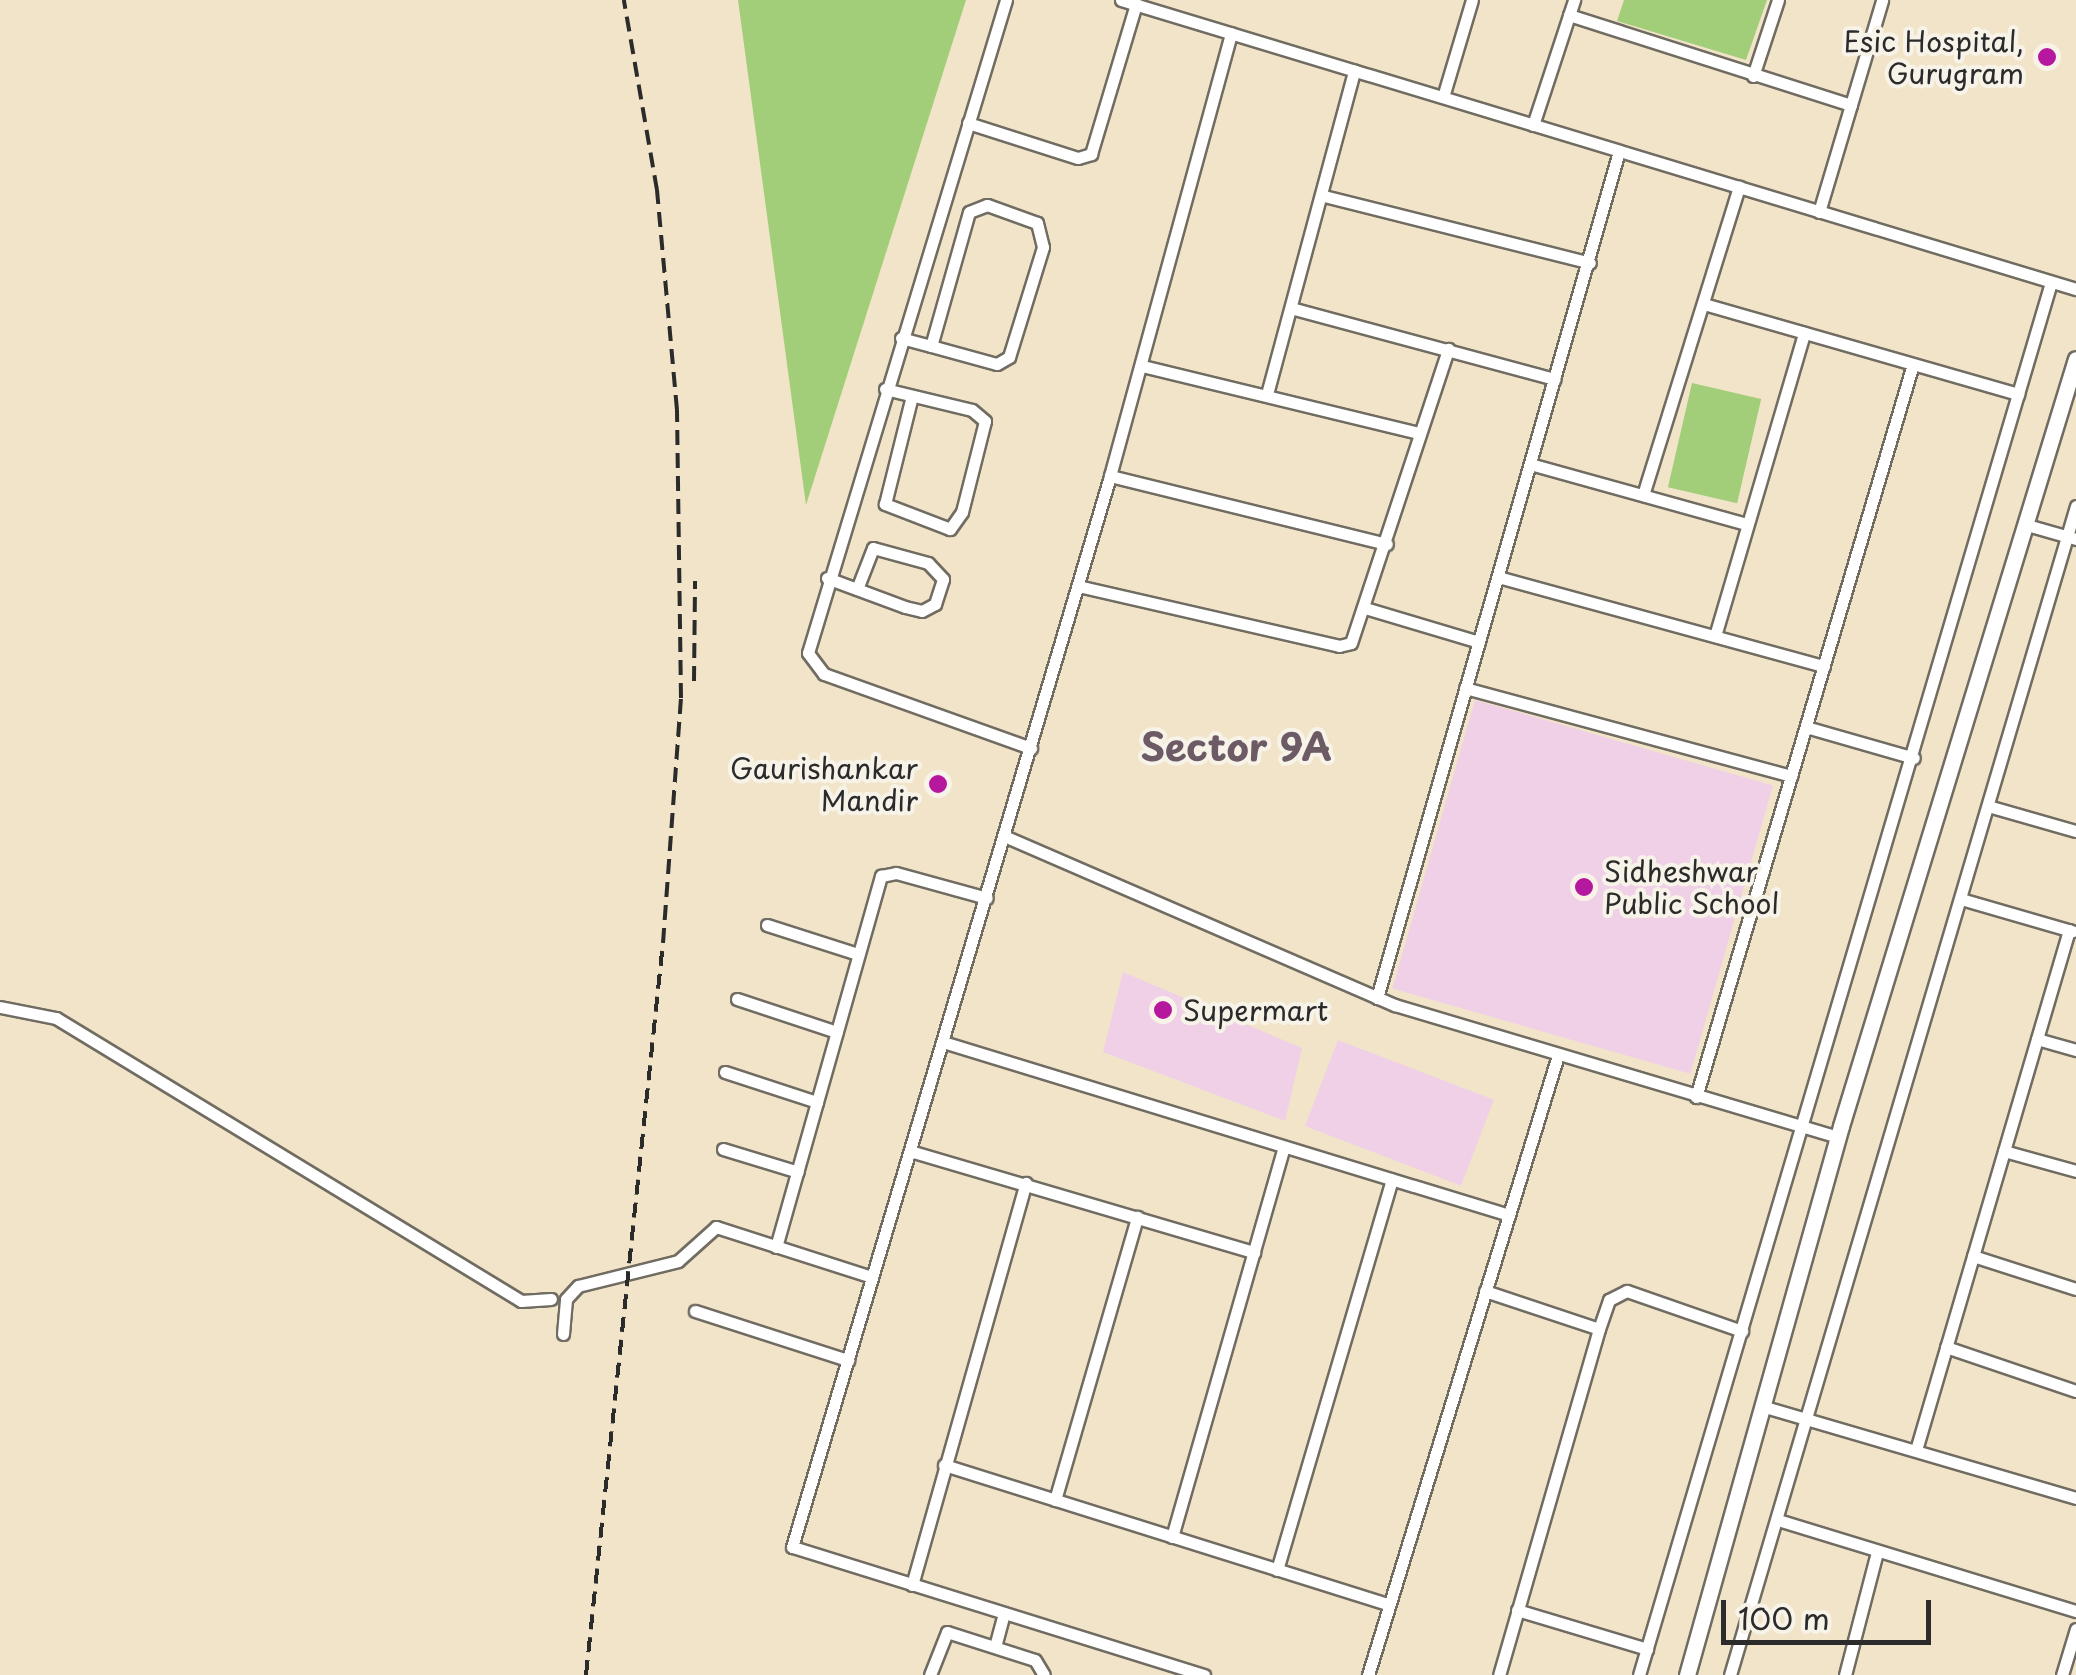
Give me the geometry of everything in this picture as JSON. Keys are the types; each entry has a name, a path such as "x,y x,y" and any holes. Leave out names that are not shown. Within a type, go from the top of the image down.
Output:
{"street":[{"path":"1006,0 808,638 814,666 1031,748"},
{"path":"1121,0 2076,289"},
{"path":"1443,98 1472,0"},
{"path":"1533,125 1574,0"},
{"path":"1754,76 1778,0"},
{"path":"1820,212 1882,0"},
{"path":"968,123 1078,158 1091,154 1136,4"},
{"path":"1570,15 1852,105"},
{"path":"1204,1675 1172,1670 792,1547 1031,748 1142,366 1232,34"},
{"path":"1267,394 1324,196 1354,71"},
{"path":"1377,998 1619,151"},
{"path":"1643,496 1739,187"},
{"path":"1324,196 1590,263"},
{"path":"901,338 997,364 1009,358 1042,247 1037,223 986,205 969,212 931,346"},
{"path":"1639,1675 1914,758 2051,282"},
{"path":"1704,304 2018,394"},
{"path":"1291,308 1555,378"},
{"path":"1715,636 1804,333"},
{"path":"1078,586 1339,646 1354,637 1448,349"},
{"path":"1687,1675 1766,1407 1838,1137 2076,358"},
{"path":"1696,1097 1912,364"},
{"path":"1142,366 1419,433"},
{"path":"886,390 912,396 972,410 985,421 962,512 950,529 885,504 912,396"},
{"path":"1530,464 1748,524"},
{"path":"1110,476 1386,544"},
{"path":"1730,1675 1960,899 2072,537 2076,506"},
{"path":"2027,525 2072,537"},
{"path":"827,578 857,589 922,611 935,604 943,579 928,563 873,548 857,589"},
{"path":"1498,577 1824,666"},
{"path":"1365,608 1479,642"},
{"path":"1465,688 1792,776"},
{"path":"1806,727 1914,758"},
{"path":"1988,806 2076,831"},
{"path":"1004,836 1377,998 1838,1137"},
{"path":"776,1247 878,882 887,873 987,898"},
{"path":"1916,1450 2036,1039 2072,931 1960,899"},
{"path":"767,925 858,954"},
{"path":"737,999 837,1032"},
{"path":"0,1008 56,1018 542,1300"},
{"path":"2036,1039 2076,1050"},
{"path":"944,1042 1508,1216"},
{"path":"1368,1675 1558,1055"},
{"path":"725,1072 818,1102"},
{"path":"1172,1536 1284,1146"},
{"path":"723,1149 798,1172"},
{"path":"910,1151 1254,1252"},
{"path":"2004,1151 2076,1171"},
{"path":"1278,1570 1392,1180"},
{"path":"912,1585 1026,1183"},
{"path":"1054,1500 1137,1217"},
{"path":"563,1334 566,1299 578,1286 678,1260 713,1228 872,1277"},
{"path":"1973,1256 2076,1289"},
{"path":"1485,1291 1599,1329"},
{"path":"1499,1675 1609,1300 1628,1292 1742,1331"},
{"path":"695,1310 848,1360"},
{"path":"1946,1347 2076,1391"},
{"path":"1766,1407 2076,1498"},
{"path":"944,1465 1387,1604"},
{"path":"1778,1520 2076,1611"},
{"path":"1845,1675 1877,1552"},
{"path":"1518,1610 1647,1649"},
{"path":"996,1643 1004,1613"},
{"path":"2062,1675 2076,1629"},
{"path":"930,1675 947,1632 996,1643 1035,1660 1044,1675"}],"shaded area":[{"name":"Sidheshwar Public School","path":"1475,700 1773,785 1690,1074 1392,988"},
{"name":"Supermart","path":"1123,972 1302,1048 1285,1121 1103,1052"},
{"path":"1338,1040 1494,1100 1461,1186 1305,1126"}],"green space":[{"path":"738,0 966,0 806,505"},
{"path":"1624,0 1767,0 1746,60 1617,21"},
{"path":"1692,383 1761,399 1737,503 1668,487"}],"railway":[{"path":"586,1675 663,943 681,698 677,410 657,190 624,0"},
{"path":"694,681 695,581"}],"place":[{"name":"Esic Hospital, Gurugram","path":"2047,57"},
{"name":"Gaurishankar Mandir","path":"938,784"},
{"name":"Sidheshwar Public School","path":"1584,887"},
{"name":"Supermart","path":"1163,1010"}],"district":[{"name":"Sector 9A","path":"1236,746"}]}
